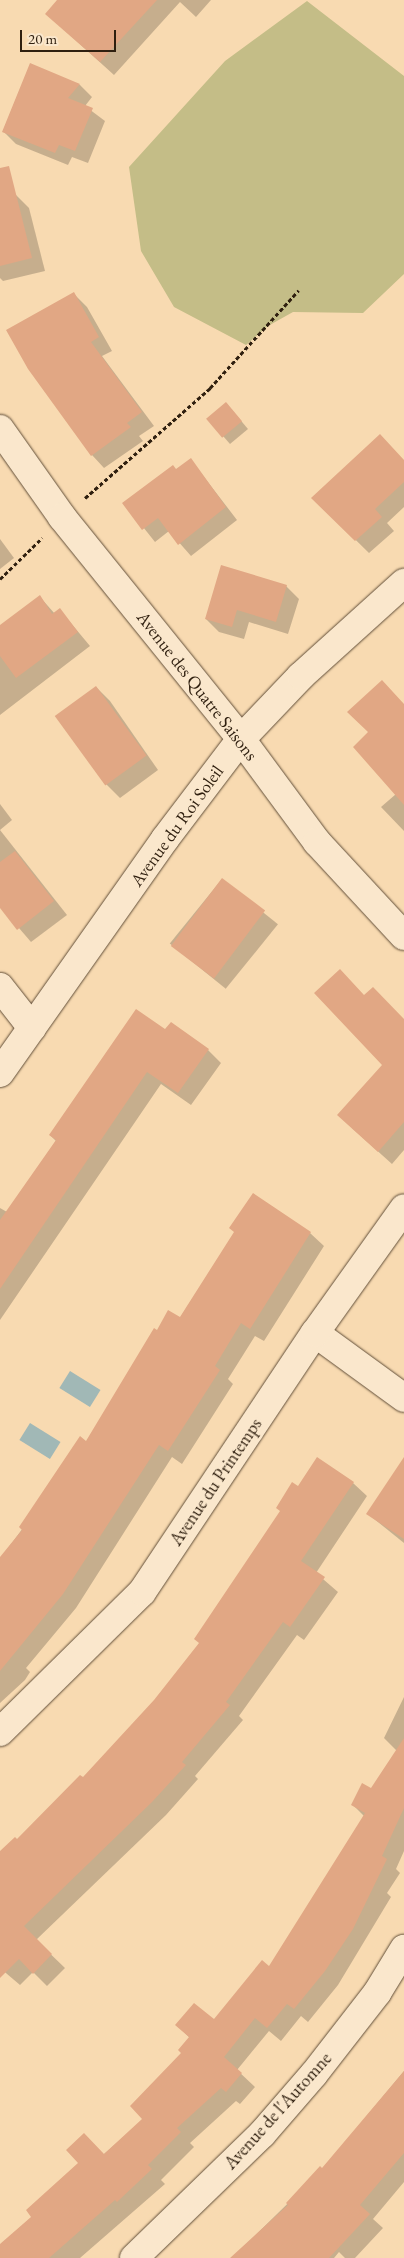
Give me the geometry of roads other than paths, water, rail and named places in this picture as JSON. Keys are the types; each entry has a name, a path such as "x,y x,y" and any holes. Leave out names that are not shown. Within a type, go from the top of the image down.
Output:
{"street":[{"name":"Avenue des Quatre Saisons","path":"0,429 62,517 241,739 316,842 404,936"},
{"name":"Avenue du Roi Soleil","path":"0,1073 165,839 241,739 301,676 404,582"},
{"path":"0,987 32,1028"},
{"name":"Avenue du Printemps","path":"0,1732 142,1592 315,1333 404,1208"},
{"path":"315,1333 404,1398"},
{"name":"Avenue de l'Automne","path":"134,2258 172,2224 269,2126 371,2000 404,1950"}],"water":[{"path":"70,1371 101,1390 90,1407 59,1388"},
{"path":"30,1423 61,1442 50,1459 19,1440"}]}
